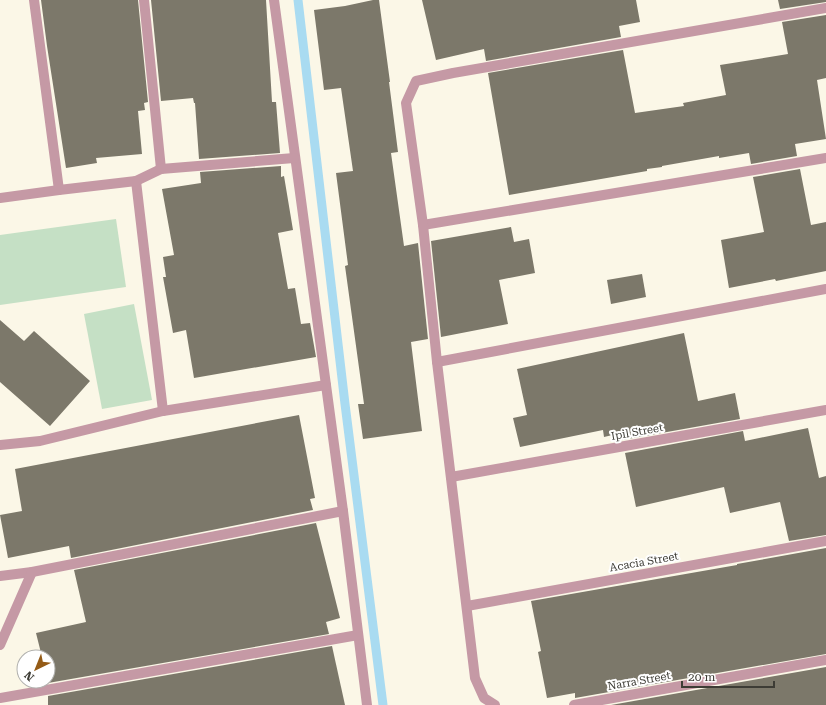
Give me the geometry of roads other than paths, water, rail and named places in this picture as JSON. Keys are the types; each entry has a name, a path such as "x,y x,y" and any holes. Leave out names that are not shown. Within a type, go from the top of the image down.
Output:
{"street":[{"path":"34,0 59,190"},
{"path":"144,0 161,169"},
{"path":"274,0 294,158 343,511 367,705"},
{"path":"495,705 484,698 475,678 437,362 423,226 406,103 416,81 826,8"},
{"path":"0,198 136,181 161,169 294,158"},
{"path":"423,226 826,158"},
{"path":"136,181 163,410"},
{"path":"437,362 826,289"},
{"path":"0,445 40,441 163,410 326,385"},
{"name":"Ipil Street","path":"451,477 826,410"},
{"path":"0,576 32,572 343,511"},
{"name":"Acacia Street","path":"467,606 826,541"},
{"path":"0,645 32,572"},
{"path":"0,698 358,635"},
{"name":"Narra Street","path":"574,705 826,660"}],"waterway":[{"path":"298,0 345,404 383,705"}]}
